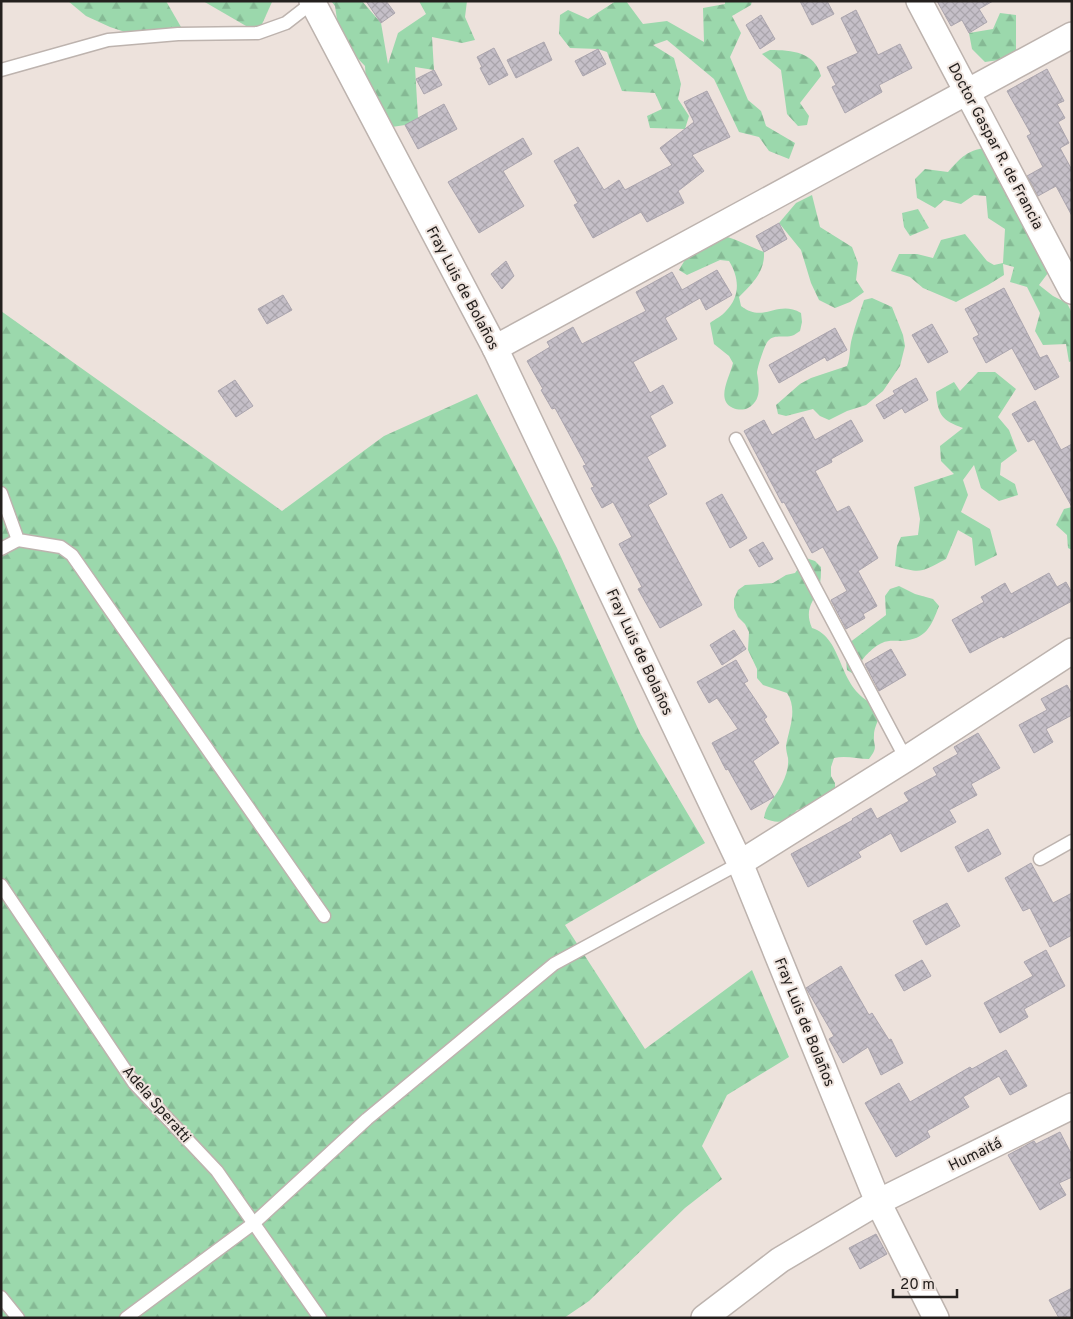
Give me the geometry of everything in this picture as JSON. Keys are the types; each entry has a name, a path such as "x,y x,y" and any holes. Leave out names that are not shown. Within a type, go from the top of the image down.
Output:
{"street":[{"name":"Doctor Gaspar R. de Francia","path":"919,1 1072,291"},
{"name":"Fray Luis de Bolaños","path":"313,2 495,348 740,863 878,1202 936,1318"},
{"path":"495,348 1072,35"},
{"path":"740,863 906,759 1072,651"},
{"name":"Humaitá","path":"704,1318 780,1260 878,1202 1072,1106"}],"lane":[{"path":"1,70 108,40 178,34 258,33 286,23 313,2"},
{"path":"736,439 906,759"},
{"path":"1,493 18,540"},
{"path":"1,549 18,540 61,547 72,555 324,916"},
{"path":"1040,859 1072,840"},
{"path":"126,1318 254,1223 367,1119 554,964 740,863"},
{"name":"Adela Speratti","path":"1,886 134,1083 216,1171 320,1318"},
{"path":"1,1297 18,1318"}],"green space":[{"path":"68,1 166,1 181,27 143,38 110,27 86,16"},
{"path":"203,1 272,1 272,2 258,33"},
{"path":"331,1 362,1 381,23 388,64 398,33 426,14 419,1 467,1 465,17 475,40 462,43 432,37 434,70 415,67 418,118 405,125 392,127 367,101 365,66 340,40 335,6"},
{"path":"616,1 626,1 643,24 667,21 704,42 703,8 725,4 725,1 752,1 751,5 732,16 741,33 730,57 748,100 761,111 766,126 795,143 789,159 769,151 759,137 739,132 714,79 667,40 653,45 674,58 681,84 678,99 689,116 685,129 650,128 647,116 662,109 655,93 622,91 607,52 598,49 570,48 559,34 560,15 568,10 588,19"},
{"path":"1000,13 1016,15 1016,52 999,60 985,62 972,49 969,33 993,29"},
{"path":"770,50 802,54 814,62 818,68 821,76 800,103 809,116 807,125 798,126 787,114 781,70 762,54"},
{"path":"1000,146 1051,269 1039,285 1053,296 1067,303 1072,313 1072,361 1069,362 1066,344 1043,345 1035,331 1040,313 1027,287 1010,282 1014,267 1003,264 1004,275 956,302 923,288 910,277 891,271 899,254 917,254 933,258 941,240 965,234 987,261 994,265 1003,263 1005,229 988,218 986,196 974,195 961,204 944,200 935,208 917,198 915,179 925,169 948,172 960,159 971,152"},
{"path":"812,195 820,227 852,247 858,263 856,280 864,292 850,302 835,308 819,300 811,283 801,250 779,223 796,203"},
{"path":"918,209 929,228 910,236 904,227 902,213"},
{"path":"723,236 764,252 760,272 739,297 741,306 757,313 778,309 792,309 801,313 800,331 791,336 774,337 768,341 757,370 758,397 752,405 743,409 733,408 725,400 725,388 733,363 729,356 714,344 710,323 724,313 734,299 737,286 735,273 729,261 720,260 687,275 679,270 689,253"},
{"path":"872,298 892,307 903,335 905,346 900,366 883,391 866,405 847,411 829,420 820,416 813,409 786,416 778,414 776,405 800,384 811,378 847,366 853,333 864,300"},
{"path":"1,311 282,511 384,436 477,394 557,548 640,733 705,843 565,925 645,1049 752,970 789,1057 727,1095 702,1146 722,1179 685,1208 589,1301 564,1318 1,1318"},
{"path":"978,372 995,372 1016,389 998,417 1009,430 1017,451 1001,463 1000,475 1015,484 1018,495 999,501 981,488 974,465 963,480 968,495 961,512 990,529 997,555 975,566 972,538 958,530 946,559 926,569 916,571 895,566 897,546 901,537 918,535 920,519 914,487 954,474 941,461 940,446 963,428 942,416 938,407 936,392 954,382 960,391"},
{"path":"1072,507 1072,550 1068,548 1067,535 1056,525 1064,509"},
{"path":"806,558 815,561 821,567 820,585 809,611 812,628 822,633 830,642 852,686 861,696 872,703 879,718 874,733 875,749 869,759 834,758 831,776 835,783 835,792 825,805 797,810 786,820 778,822 764,818 767,809 780,789 787,771 786,746 792,719 792,706 787,693 763,685 757,678 757,669 748,650 749,632 745,624 738,617 734,608 734,599 738,590 745,585 773,583 786,575 795,573"},
{"path":"899,586 915,594 933,599 939,606 933,620 926,631 917,638 887,641 877,646 863,659 855,675 847,670 845,650 849,643 886,615 885,596 890,589"}],"building":[{"path":"366,1 386,1 395,13 381,23"},
{"path":"800,1 827,1 834,14 812,25"},
{"path":"937,1 993,1 979,9 987,22 969,33 962,20 951,26"},
{"path":"856,10 878,55 900,44 912,68 879,85 882,92 845,113 832,87 836,85 827,67 858,53 841,18"},
{"path":"761,15 775,39 760,49 746,25"},
{"path":"544,42 552,60 516,78 507,60"},
{"path":"494,48 508,75 489,85 480,68 482,67 477,57"},
{"path":"598,49 606,64 583,76 575,61"},
{"path":"1047,69 1064,101 1057,104 1065,118 1058,122 1069,143 1060,148 1072,170 1072,216 1056,186 1038,196 1027,176 1043,167 1027,136 1031,134 1007,91"},
{"path":"434,70 442,85 424,94 416,79"},
{"path":"707,91 730,137 692,155 704,171 678,191 684,203 647,222 641,212 593,238 574,205 578,203 554,161 578,147 604,190 619,180 625,190 672,165 660,148 694,122 684,102"},
{"path":"444,104 457,129 418,149 405,125"},
{"path":"523,138 532,154 503,171 524,206 479,233 448,182"},
{"path":"779,223 787,239 764,252 756,236"},
{"path":"506,261 514,276 502,289 491,274"},
{"path":"717,270 732,295 706,310 700,298 665,318 677,339 633,362 650,393 663,385 673,403 650,416 666,446 647,457 667,494 648,505 702,605 660,628 638,589 642,587 619,544 632,537 613,502 602,508 591,488 594,487 583,466 586,465 555,408 552,409 541,390 543,389 527,361 550,347 547,342 573,327 582,344 646,311 636,292 672,272 682,290"},
{"path":"1004,288 1040,358 1047,355 1059,377 1035,390 1012,348 986,363 973,338 979,335 965,309"},
{"path":"283,295 292,310 267,324 258,309"},
{"path":"932,324 948,352 928,363 912,335"},
{"path":"835,328 847,350 827,361 825,357 779,383 769,365"},
{"path":"916,378 928,400 905,413 902,408 884,419 876,405 895,394 893,391"},
{"path":"235,380 253,406 236,417 218,391"},
{"path":"1035,401 1061,450 1072,444 1072,507 1034,439 1028,442 1012,414"},
{"path":"803,417 815,440 851,420 863,441 831,459 832,462 815,471 837,512 849,506 878,558 858,571 877,606 863,614 865,618 846,629 831,600 847,591 823,547 812,553 784,502 782,503 744,431 764,420 772,435"},
{"path":"722,494 747,538 730,548 706,503"},
{"path":"763,542 773,559 759,567 749,550"},
{"path":"1049,573 1057,587 1066,582 1072,593 1072,601 1003,638 1002,636 970,653 952,620 984,602 981,597 1005,583 1011,594"},
{"path":"734,630 746,649 722,665 710,645"},
{"path":"891,649 906,675 879,691 865,664"},
{"path":"736,660 748,681 744,683 767,717 764,719 779,743 753,761 774,797 751,810 712,743 738,729 717,698 709,703 697,682"},
{"path":"1067,685 1072,694 1072,715 1046,729 1053,742 1034,753 1019,725 1047,710 1041,699"},
{"path":"978,733 1000,768 971,784 977,795 949,810 956,822 901,852 891,833 858,852 861,857 808,887 791,854 871,808 877,819 909,801 904,793 937,775 933,768 958,754 954,747"},
{"path":"988,829 1001,854 968,872 955,847"},
{"path":"1031,863 1053,903 1072,893 1072,935 1050,947 1030,908 1023,911 1005,878"},
{"path":"947,903 960,926 926,945 913,921"},
{"path":"1046,950 1065,986 1024,1009 1028,1017 1000,1033 984,1003 1033,976 1024,962"},
{"path":"922,960 931,976 904,991 895,975"},
{"path":"841,966 869,1015 872,1013 889,1040 891,1039 903,1063 881,1075 868,1047 843,1063 829,1039 834,1036 806,988"},
{"path":"1006,1050 1027,1086 1010,1095 999,1076 963,1097 969,1107 927,1131 930,1137 896,1157 865,1103 899,1083 910,1102 970,1067 972,1069"},
{"path":"1060,1132 1072,1155 1072,1177 1059,1183 1066,1195 1040,1210 1008,1155 1034,1141 1036,1144"},
{"path":"876,1234 887,1254 860,1269 849,1248"},
{"path":"1072,1288 1072,1318 1059,1318 1049,1300"}]}
